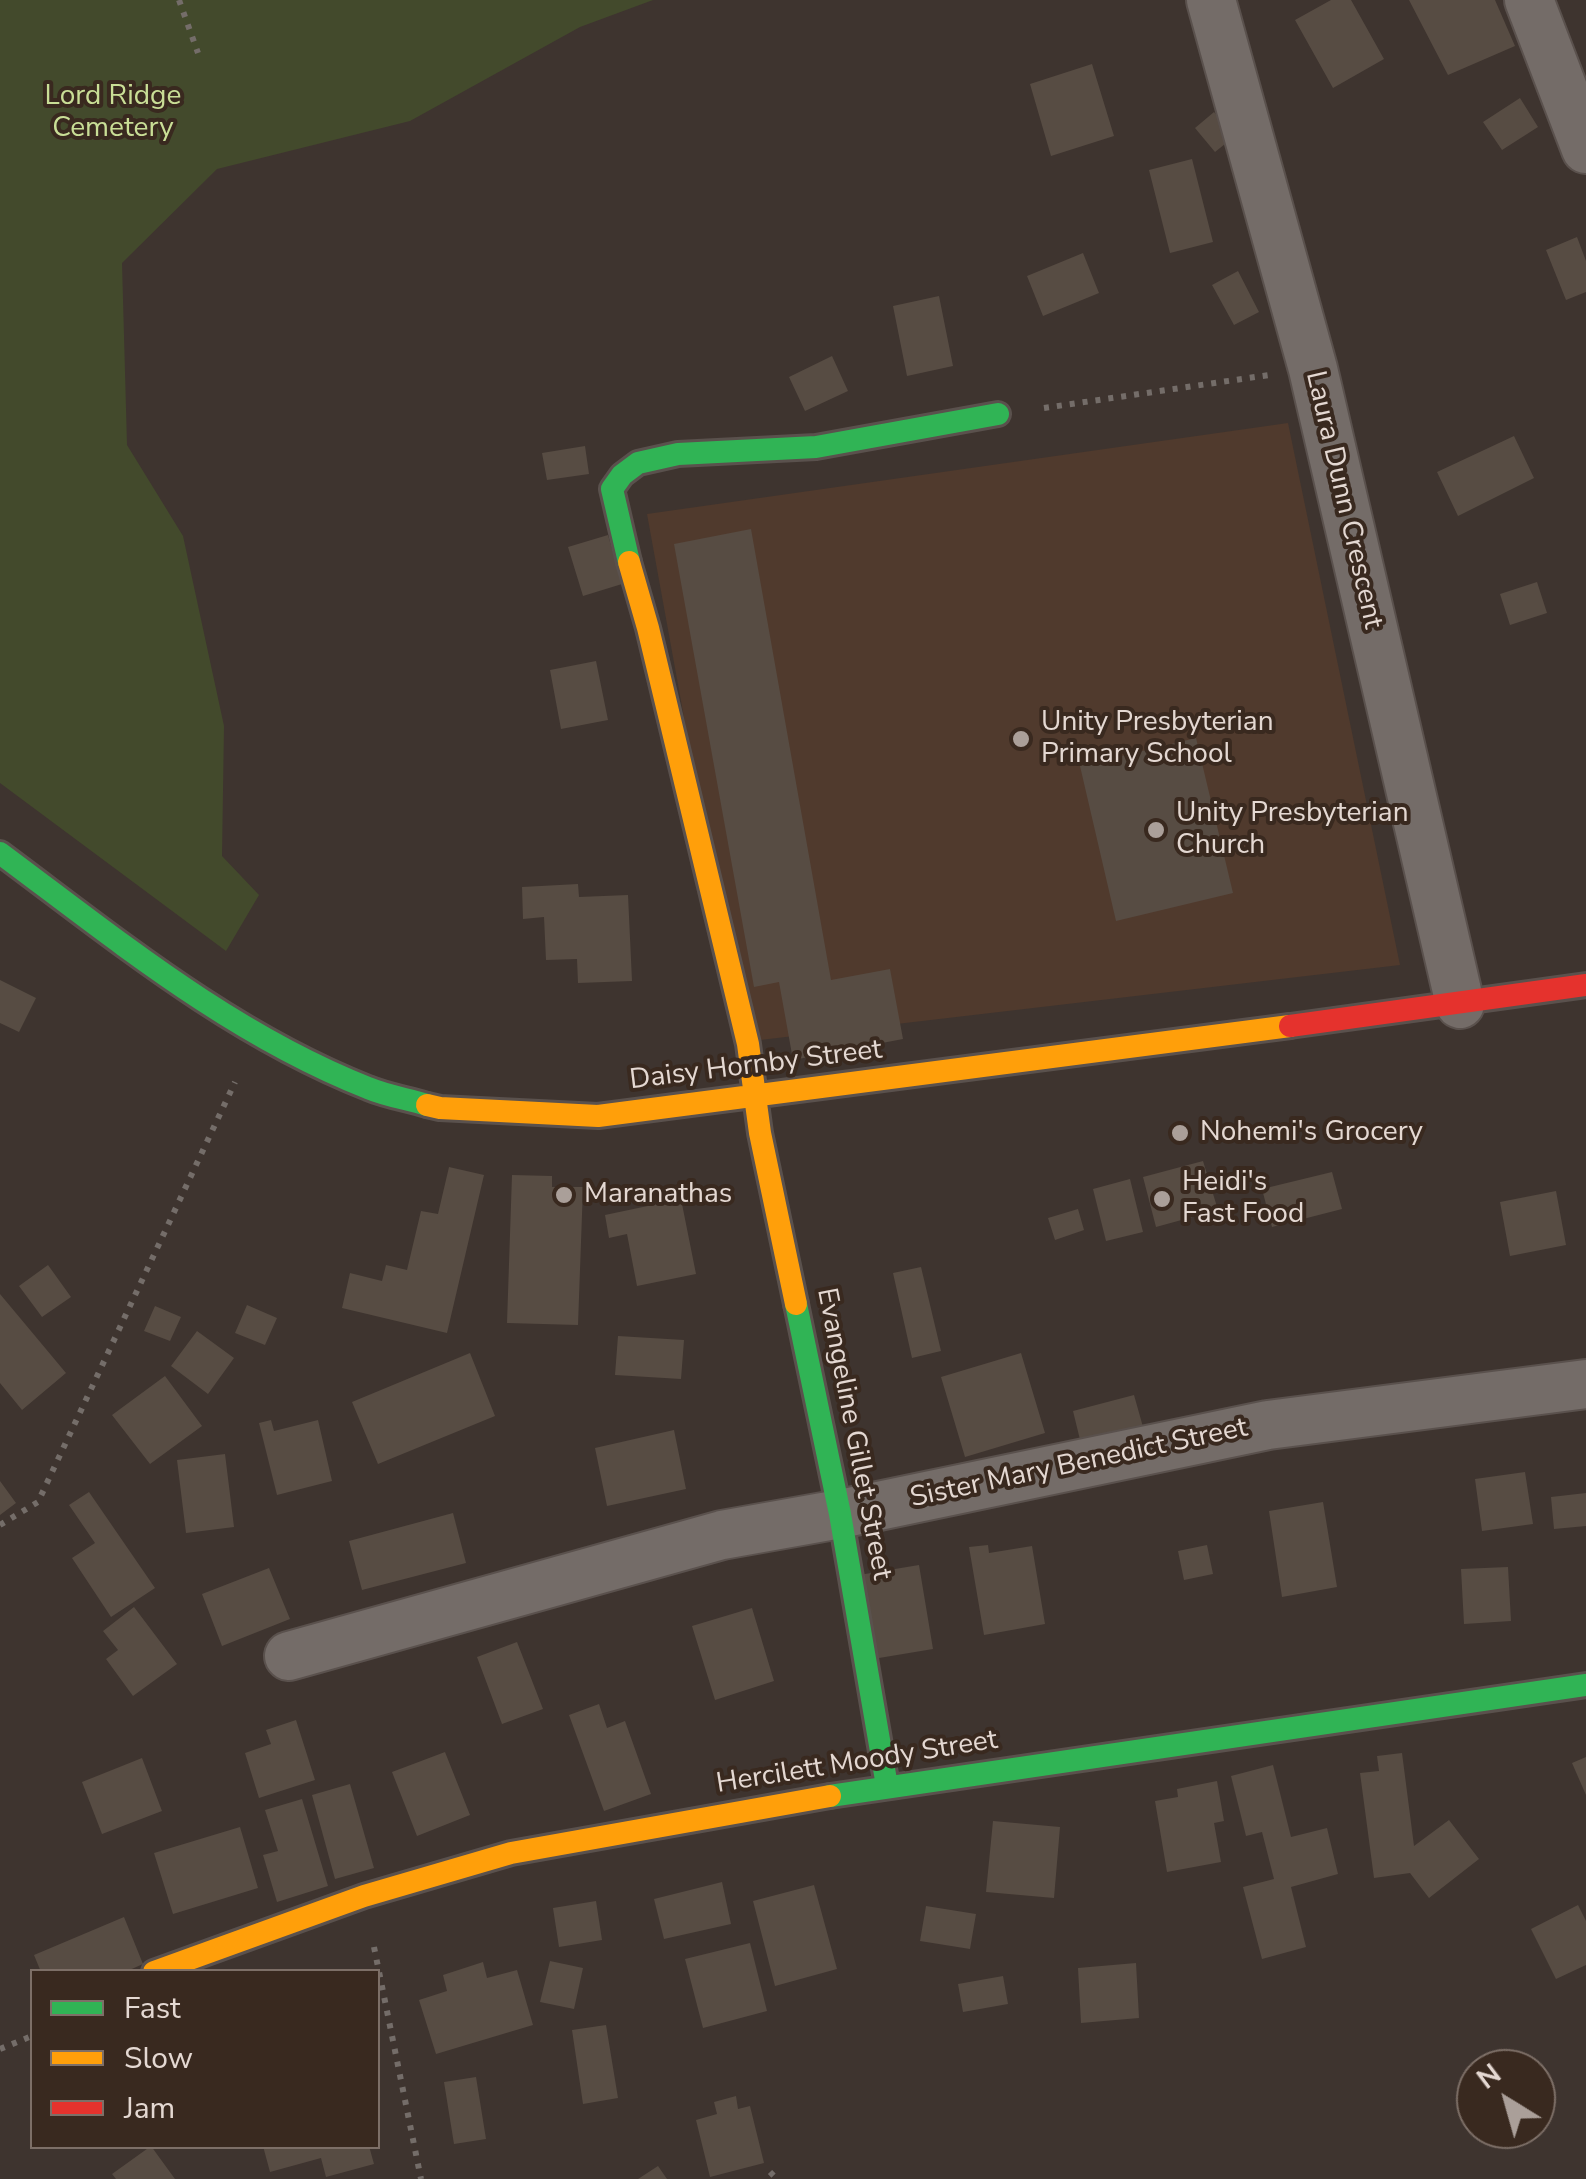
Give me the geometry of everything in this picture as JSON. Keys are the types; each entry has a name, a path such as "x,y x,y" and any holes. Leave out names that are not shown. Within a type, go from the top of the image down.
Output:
{"street":[{"name":"Laura Dunn Crescent","path":"1211,0 1313,369 1460,1004"},
{"path":"1529,0 1586,150"},
{"name":"Evangeline Gillet Street","path":"888,1786 840,1514 753,1095 748,1044 648,628 616,518 612,489 638,463 678,454 816,448 998,414"},
{"name":"Daisy Hornby Street","path":"0,853 147,963 256,1036 370,1089 440,1108 598,1116 976,1069 1586,985"},
{"name":"Sister Mary Benedict Street","path":"290,1656 722,1534 840,1514 1268,1425 1586,1384"},
{"name":"Hercilett Moody Street","path":"162,1969 364,1896 511,1852 888,1786 1586,1685"}],"path":[{"path":"179,0 198,53"},
{"path":"998,414 1313,369"},
{"path":"0,1526 38,1502 256,1036"},
{"path":"364,1896 379,1969"},
{"path":"380,1974 422,2179"},
{"path":"0,2049 30,2037"},
{"path":"770,2172 777,2179"}],"shaded area":[{"name":"Unity Presbyterian Primary School","path":"1288,423 1400,965 743,1042 647,514"}],"green space":[{"name":"Lord Ridge Cemetery","path":"0,0 653,0 580,27 410,121 217,169 122,263 127,445 183,536 224,726 222,856 259,895 226,951 0,783"}],"building":[{"path":"1331,0 1351,0 1384,59 1333,88 1295,20"},
{"path":"1409,0 1495,0 1515,46 1448,75"},
{"path":"1092,64 1114,136 1051,156 1030,84"},
{"path":"1520,98 1538,127 1502,150 1483,122"},
{"path":"1214,112 1235,136 1215,152 1195,128"},
{"path":"1192,159 1213,242 1170,253 1149,170"},
{"path":"1577,237 1586,261 1586,292 1566,300 1546,250"},
{"path":"1083,253 1099,293 1043,316 1027,276"},
{"path":"1238,271 1259,312 1234,325 1212,285"},
{"path":"939,296 953,366 907,376 893,306"},
{"path":"832,356 848,391 805,411 789,377"},
{"path":"1514,436 1534,478 1458,516 1437,472"},
{"path":"585,446 589,474 547,480 542,453"},
{"path":"751,529 831,980 890,969 903,1039 793,1060 779,982 754,987 674,544"},
{"path":"608,535 622,584 583,596 568,547"},
{"path":"1537,582 1547,613 1510,625 1500,594"},
{"path":"596,661 608,720 561,729 550,670"},
{"name":"Unity Presbyterian Church","path":"1196,738 1233,893 1116,921 1080,766"},
{"path":"578,884 579,897 628,895 632,981 578,983 577,959 546,960 544,917 523,919 522,887"},
{"path":"0,980 36,998 19,1032 0,1023"},
{"path":"1203,1161 1218,1210 1156,1227 1143,1177"},
{"path":"449,1167 484,1175 447,1333 342,1308 350,1273 382,1281 386,1265 407,1270 421,1211 438,1214"},
{"path":"1332,1172 1342,1209 1272,1227 1262,1189"},
{"path":"512,1175 552,1176 552,1187 583,1187 578,1325 507,1323"},
{"path":"1130,1179 1143,1232 1106,1241 1093,1189"},
{"path":"1556,1191 1566,1245 1510,1256 1500,1202"},
{"path":"681,1199 696,1274 637,1286 627,1234 609,1238 605,1215"},
{"path":"1078,1209 1084,1230 1055,1240 1048,1218"},
{"path":"48,1265 71,1297 42,1317 19,1286"},
{"path":"921,1267 941,1351 912,1358 893,1273"},
{"path":"0,1294 66,1373 22,1410 0,1383"},
{"path":"247,1305 277,1318 265,1345 235,1333"},
{"path":"155,1306 181,1317 170,1341 144,1331"},
{"path":"197,1331 234,1358 208,1394 171,1366"},
{"path":"618,1336 684,1340 681,1379 615,1375"},
{"path":"470,1353 495,1416 378,1464 352,1402"},
{"path":"1021,1353 1045,1433 965,1457 941,1377"},
{"path":"165,1376 202,1426 150,1464 112,1415"},
{"path":"1134,1395 1145,1434 1083,1452 1073,1411"},
{"path":"271,1420 274,1431 318,1420 332,1481 277,1495 259,1423"},
{"path":"674,1430 686,1489 607,1506 595,1448"},
{"path":"225,1454 234,1527 186,1533 177,1460"},
{"path":"1525,1472 1533,1524 1482,1531 1475,1479"},
{"path":"0,1481 16,1503 0,1515"},
{"path":"89,1492 155,1588 111,1617 72,1558 95,1543 69,1505"},
{"path":"1586,1493 1586,1526 1554,1529 1551,1497"},
{"path":"1323,1502 1337,1587 1282,1597 1269,1511"},
{"path":"453,1513 466,1563 362,1590 349,1541"},
{"path":"988,1545 989,1553 1032,1546 1045,1624 984,1635 969,1547"},
{"path":"1207,1545 1213,1574 1184,1580 1178,1551"},
{"path":"919,1565 933,1649 867,1660 853,1576"},
{"path":"1508,1567 1511,1621 1464,1624 1461,1569"},
{"path":"269,1568 290,1619 222,1646 202,1594"},
{"path":"134,1607 177,1664 133,1696 106,1659 118,1650 103,1631"},
{"path":"752,1608 774,1681 715,1700 692,1626"},
{"path":"517,1642 543,1709 502,1724 477,1657"},
{"path":"599,1704 607,1728 625,1721 651,1794 604,1811 569,1715"},
{"path":"296,1720 315,1780 259,1798 245,1753 271,1744 266,1730"},
{"path":"445,1752 470,1815 417,1836 392,1772"},
{"path":"1402,1753 1414,1846 1449,1820 1479,1859 1429,1898 1410,1873 1374,1878 1360,1773 1379,1771 1377,1756"},
{"path":"1586,1757 1586,1795 1572,1763"},
{"path":"142,1758 162,1811 102,1834 82,1782"},
{"path":"1273,1765 1291,1837 1327,1828 1338,1874 1291,1887 1306,1947 1262,1959 1243,1887 1274,1879 1262,1832 1246,1836 1231,1776"},
{"path":"1217,1781 1224,1821 1214,1823 1221,1862 1167,1872 1155,1801 1178,1797 1177,1789"},
{"path":"350,1784 374,1868 335,1879 312,1795"},
{"path":"302,1799 328,1886 277,1902 263,1855 278,1851 265,1810"},
{"path":"993,1821 1060,1827 1054,1898 986,1892"},
{"path":"240,1827 258,1888 173,1914 154,1853"},
{"path":"722,1882 731,1924 664,1939 654,1899"},
{"path":"814,1885 837,1969 775,1986 753,1901"},
{"path":"596,1901 602,1940 559,1947 553,1908"},
{"path":"1578,1905 1586,1921 1586,1965 1556,1979 1531,1929"},
{"path":"926,1906 976,1914 970,1949 920,1941"},
{"path":"124,1917 143,1964 132,1969 40,1969 34,1955"},
{"path":"750,1943 767,2011 703,2028 685,1959"},
{"path":"550,1961 583,1968 574,2009 540,2002"},
{"path":"483,1962 487,1978 517,1970 533,2025 436,2054 419,2000 447,1991 443,1975"},
{"path":"1136,1963 1139,2018 1081,2023 1078,1968"},
{"path":"1003,1976 1008,2004 963,2012 958,1984"},
{"path":"606,2025 618,2098 583,2104 572,2030"},
{"path":"476,2077 486,2139 454,2144 444,2082"},
{"path":"736,2096 738,2109 750,2106 764,2163 710,2177 696,2120 717,2114 714,2102"},
{"path":"147,2149 153,2149 175,2179 116,2179 112,2174"},
{"path":"264,2149 370,2149 374,2164 326,2177 321,2158 270,2172"},
{"path":"658,2166 667,2179 638,2179"}],"traffic: fast":[{"path":"629,562 612,489 638,463 678,454 816,447 998,414"},
{"path":"0,853 176,983 269,1041 368,1088 427,1105"},
{"path":"796,1304 840,1514 887,1786"},
{"path":"830,1796 1586,1685"}],"traffic: slow":[{"path":"629,562 748,1044 760,1133 796,1304"},
{"path":"427,1105 598,1116 1290,1026"},
{"path":"162,1969 364,1896 511,1853 830,1796"}],"traffic: jam":[{"path":"1290,1026 1586,985"}],"place":[{"name":"Unity Presbyterian Primary School","path":"1021,739"},
{"name":"Unity Presbyterian Church","path":"1156,830"},
{"name":"Nohemi's Grocery","path":"1180,1133"},
{"name":"Maranathas","path":"564,1195"},
{"name":"Heidi's Fast Food","path":"1162,1199"}]}
